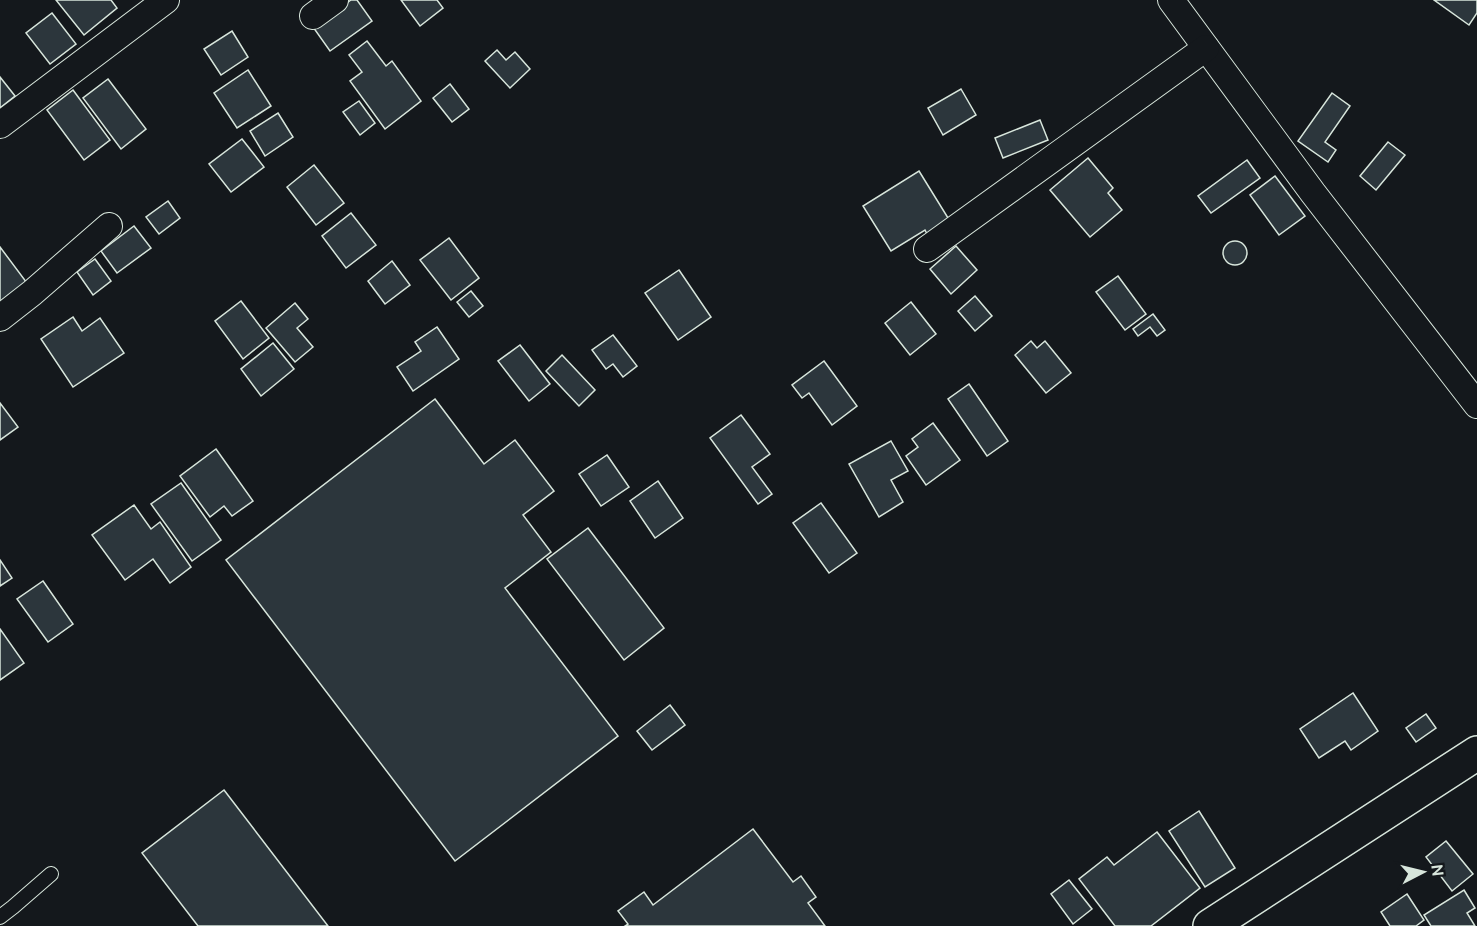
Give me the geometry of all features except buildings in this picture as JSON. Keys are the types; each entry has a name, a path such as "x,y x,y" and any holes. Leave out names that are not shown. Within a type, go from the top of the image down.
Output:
{"highway":[{"path":"1210,926 1477,753"}],"street":[{"path":"0,125 166,0"},
{"path":"313,16 335,0"},
{"path":"1171,0 1313,193 1477,405"},
{"path":"927,249 1206,48"},
{"path":"0,318 109,226"}],"lane":[{"path":"0,917 51,874"}]}
